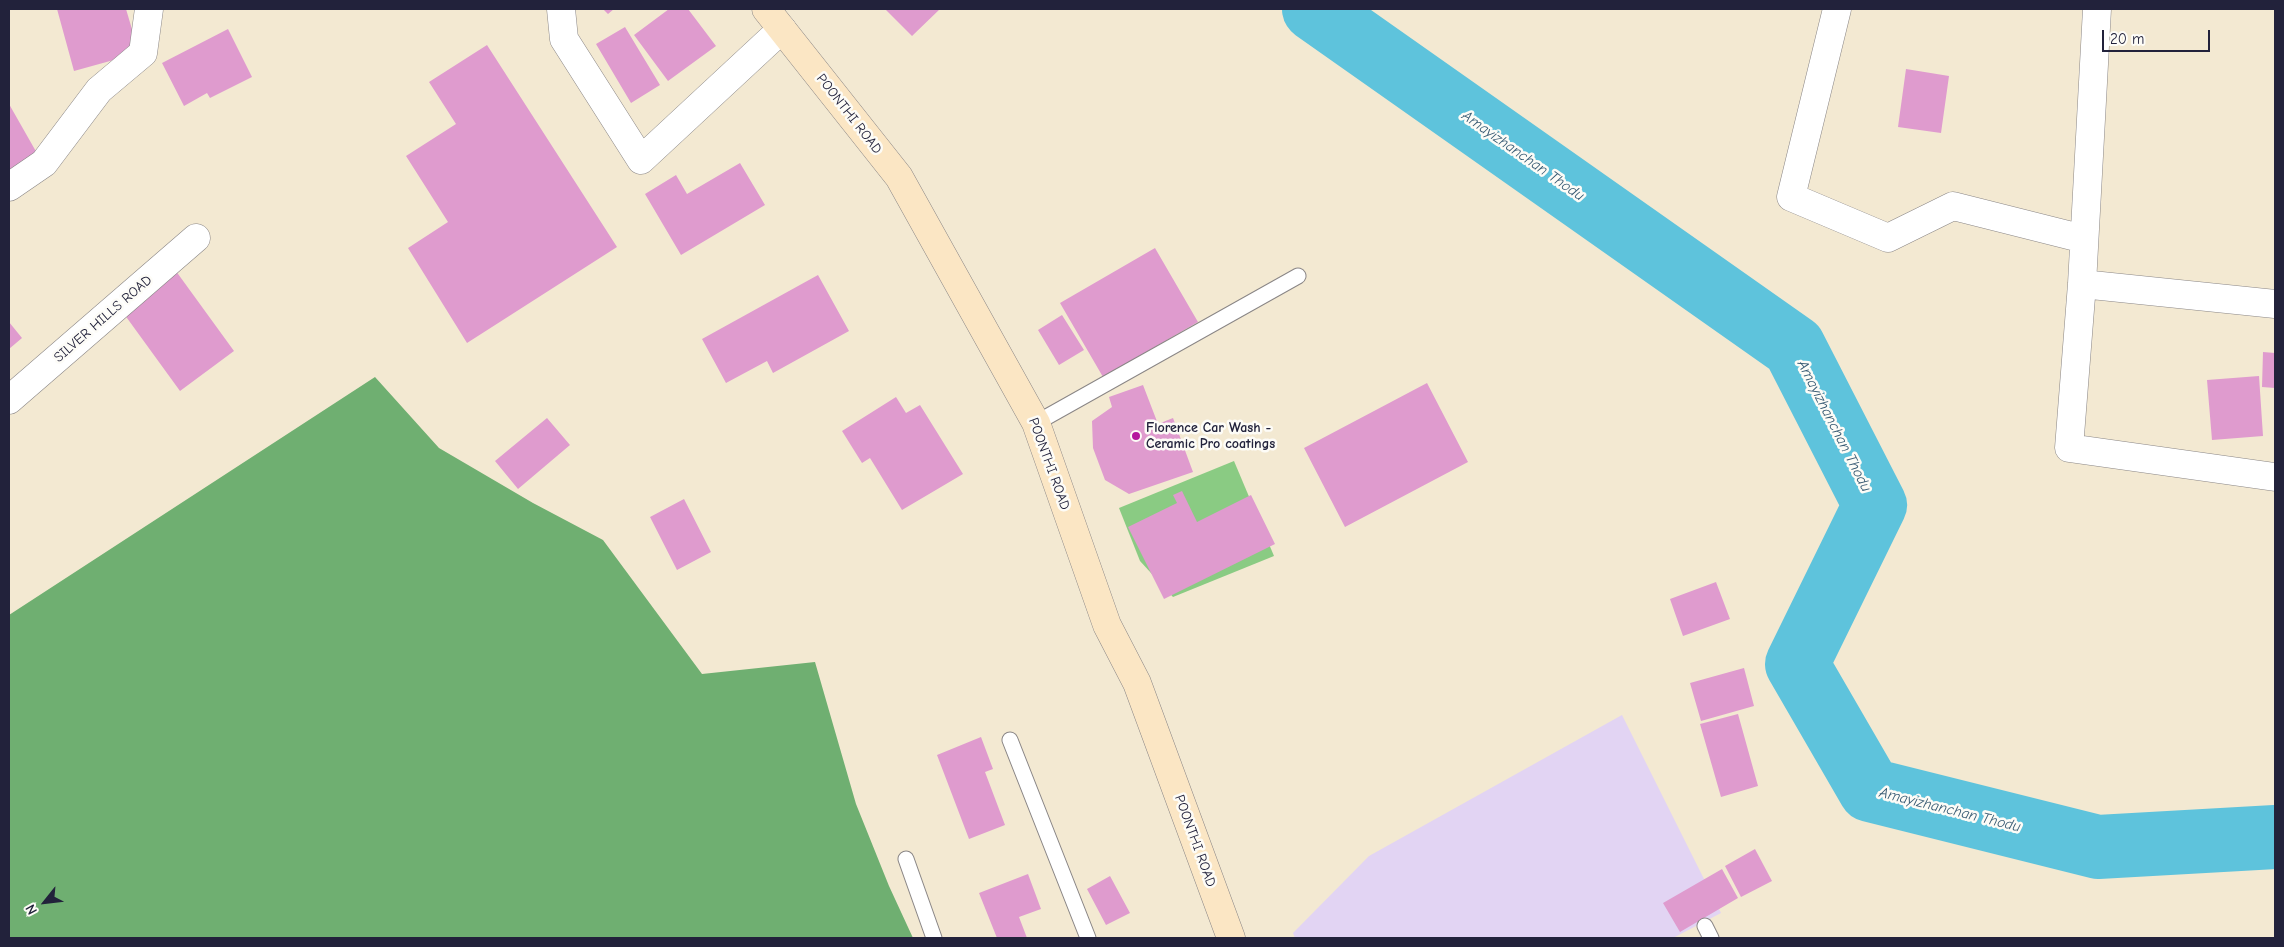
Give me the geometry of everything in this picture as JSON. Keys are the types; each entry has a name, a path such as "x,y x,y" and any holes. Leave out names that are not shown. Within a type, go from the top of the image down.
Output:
{"main road":[{"name":"POONTHI ROAD","path":"774,19 899,177 1036,423 1107,625 1137,683 1231,938"}],"street":[{"path":"9,187 44,163 99,90 143,53 149,9"},
{"path":"561,9 564,39 641,160 774,19"},
{"path":"1837,9 1791,197 1888,238 1953,206 2084,239"},
{"path":"2097,9 2082,284 2069,448 2275,477"},
{"name":"SILVER HILLS ROAD","path":"9,400 196,238"},
{"path":"2082,284 2275,304"}],"lane":[{"path":"1036,423 1298,276"},
{"path":"1010,740 1088,938"},
{"path":"906,859 934,938"}],"shaded area":[{"path":"1622,715 1721,913 1673,938 1295,938 1293,933 1369,856"}],"green space":[{"path":"375,377 439,448 533,503 603,540 702,674 815,662 856,804 889,886 913,938 9,938 9,615"},
{"path":"1234,461 1274,556 1173,597 1140,561 1119,508"}],"building":[{"path":"57,9 126,9 139,53 74,71"},
{"path":"603,9 614,9 608,14"},
{"path":"669,9 688,9 716,46 668,81 634,35"},
{"path":"885,9 940,9 912,36"},
{"path":"625,27 660,85 631,103 596,44"},
{"path":"228,29 252,77 210,98 207,93 184,106 162,63"},
{"path":"487,45 617,247 467,343 408,248 448,222 406,156 456,124 429,82"},
{"path":"1906,69 1949,76 1941,133 1898,127"},
{"path":"9,104 42,162 9,181"},
{"path":"740,163 765,205 681,255 645,194 676,175 687,194"},
{"path":"1155,248 1198,322 1103,377 1060,303"},
{"path":"173,267 234,351 180,391 119,307"},
{"path":"818,275 849,331 773,373 767,361 726,383 702,339"},
{"path":"1062,315 1084,350 1059,365 1038,330"},
{"path":"9,322 22,338 9,349"},
{"path":"2263,352 2275,353 2275,388 2262,387"},
{"path":"2259,376 2263,436 2212,440 2207,380"},
{"path":"1427,383 1468,462 1345,527 1304,448"},
{"name":"Florence Car Wash - Ceramic Pro coatings","path":"1143,385 1158,424 1173,418 1193,472 1129,494 1105,480 1093,448 1092,421 1112,407 1109,397"},
{"path":"896,397 906,413 920,405 963,474 902,510 870,458 862,463 842,431"},
{"path":"547,418 570,445 518,489 495,461"},
{"path":"1182,491 1197,522 1251,495 1275,544 1164,599 1128,527 1177,503 1173,495"},
{"path":"684,499 711,552 677,570 650,517"},
{"path":"1716,582 1730,619 1683,636 1670,599"},
{"path":"1744,668 1754,706 1701,721 1690,683"},
{"path":"1738,714 1758,786 1721,797 1700,724"},
{"path":"981,737 993,769 985,772 1005,825 969,839 937,755"},
{"path":"1755,849 1772,881 1741,897 1725,866"},
{"path":"1722,869 1738,898 1680,932 1663,903"},
{"path":"1028,874 1041,909 1019,917 1027,938 997,938 979,893"},
{"path":"1110,876 1130,913 1106,925 1087,889"}],"waterway":[{"name":"Amayizhanchan Thodu","path":"1314,9 1794,347 1875,505 1797,664 1870,790 2098,847 2275,837"}],"place":[{"name":"Florence Car Wash - Ceramic Pro coatings","path":"1136,436"}]}
